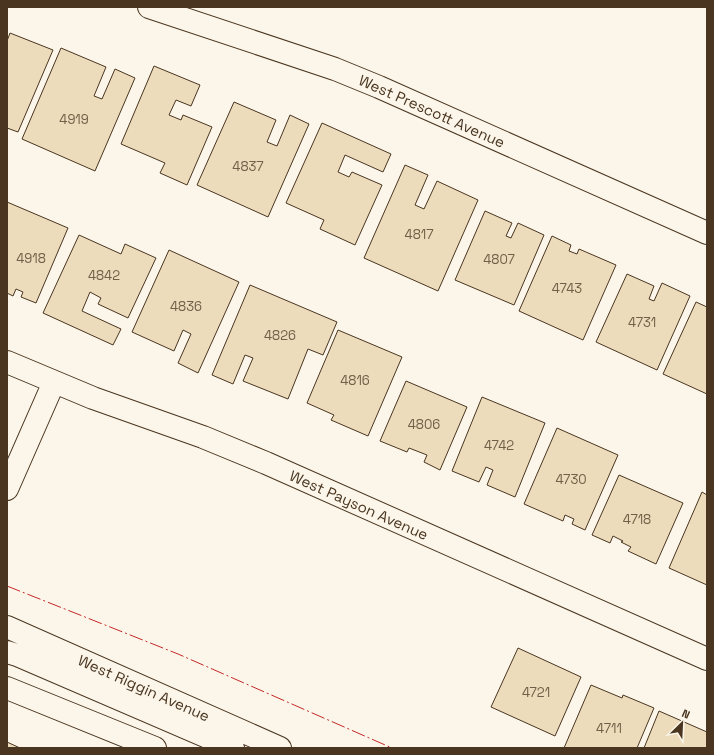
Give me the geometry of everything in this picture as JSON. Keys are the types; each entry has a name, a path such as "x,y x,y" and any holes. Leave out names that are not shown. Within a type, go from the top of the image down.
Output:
{"street":[{"name":"West Prescott Avenue","path":"149,7 335,69 379,86 707,233"},
{"name":"West Payson Avenue","path":"7,362 136,414 203,437 266,463 707,659"},
{"path":"7,489 54,382"},
{"name":"West Riggin Avenue","path":"7,628 280,748"},
{"path":"7,652 233,748"},
{"path":"7,688 155,748"}],"building":[{"path":"10,33 53,50 18,132 7,128 7,41"},
{"path":"61,48 106,67 94,96 102,99 115,69 135,78 95,171 22,139"},
{"path":"154,66 200,85 191,106 176,100 169,115 181,120 183,115 212,127 187,185 160,173 165,163 121,144"},
{"path":"234,102 276,120 267,142 277,146 290,115 309,124 268,217 197,185"},
{"path":"322,123 391,154 383,172 345,155 338,172 349,177 352,172 382,185 355,245 320,229 324,220 286,203"},
{"path":"405,165 428,175 415,205 424,209 437,181 478,200 438,291 364,258"},
{"path":"7,202 68,228 36,303 21,297 23,292 16,289 13,296 7,293"},
{"path":"485,211 512,223 506,236 511,238 518,223 544,235 514,305 455,280"},
{"path":"79,235 121,254 125,244 156,258 128,318 98,304 101,298 90,292 82,311 121,329 113,345 43,313"},
{"path":"552,236 571,245 569,251 577,254 579,249 616,265 583,340 519,311"},
{"path":"169,250 239,282 198,373 178,363 191,334 183,330 174,351 132,332"},
{"path":"627,274 654,286 649,299 654,301 662,283 690,296 657,370 596,342"},
{"path":"250,285 337,322 323,355 308,349 288,399 243,381 253,358 245,355 233,384 212,375"},
{"path":"696,302 707,307 707,394 663,374"},
{"path":"338,330 402,357 368,436 331,420 334,415 307,403"},
{"path":"406,381 467,407 440,470 424,462 427,455 409,448 407,452 380,441"},
{"path":"482,397 545,423 515,497 487,485 493,470 486,467 479,482 452,471"},
{"path":"557,428 618,455 585,530 572,524 574,519 565,515 563,521 524,504"},
{"path":"619,475 683,503 656,564 628,551 631,547 613,536 610,543 592,535"},
{"path":"702,492 707,495 707,585 669,568"},
{"path":"518,648 581,677 555,736 491,707"},
{"path":"591,685 622,698 623,695 654,708 637,748 564,748"},
{"path":"659,711 707,732 707,748 644,748"},
{"path":"7,742 20,748 7,748"}],"power":[{"path":"7,586 178,654 392,748"}]}
